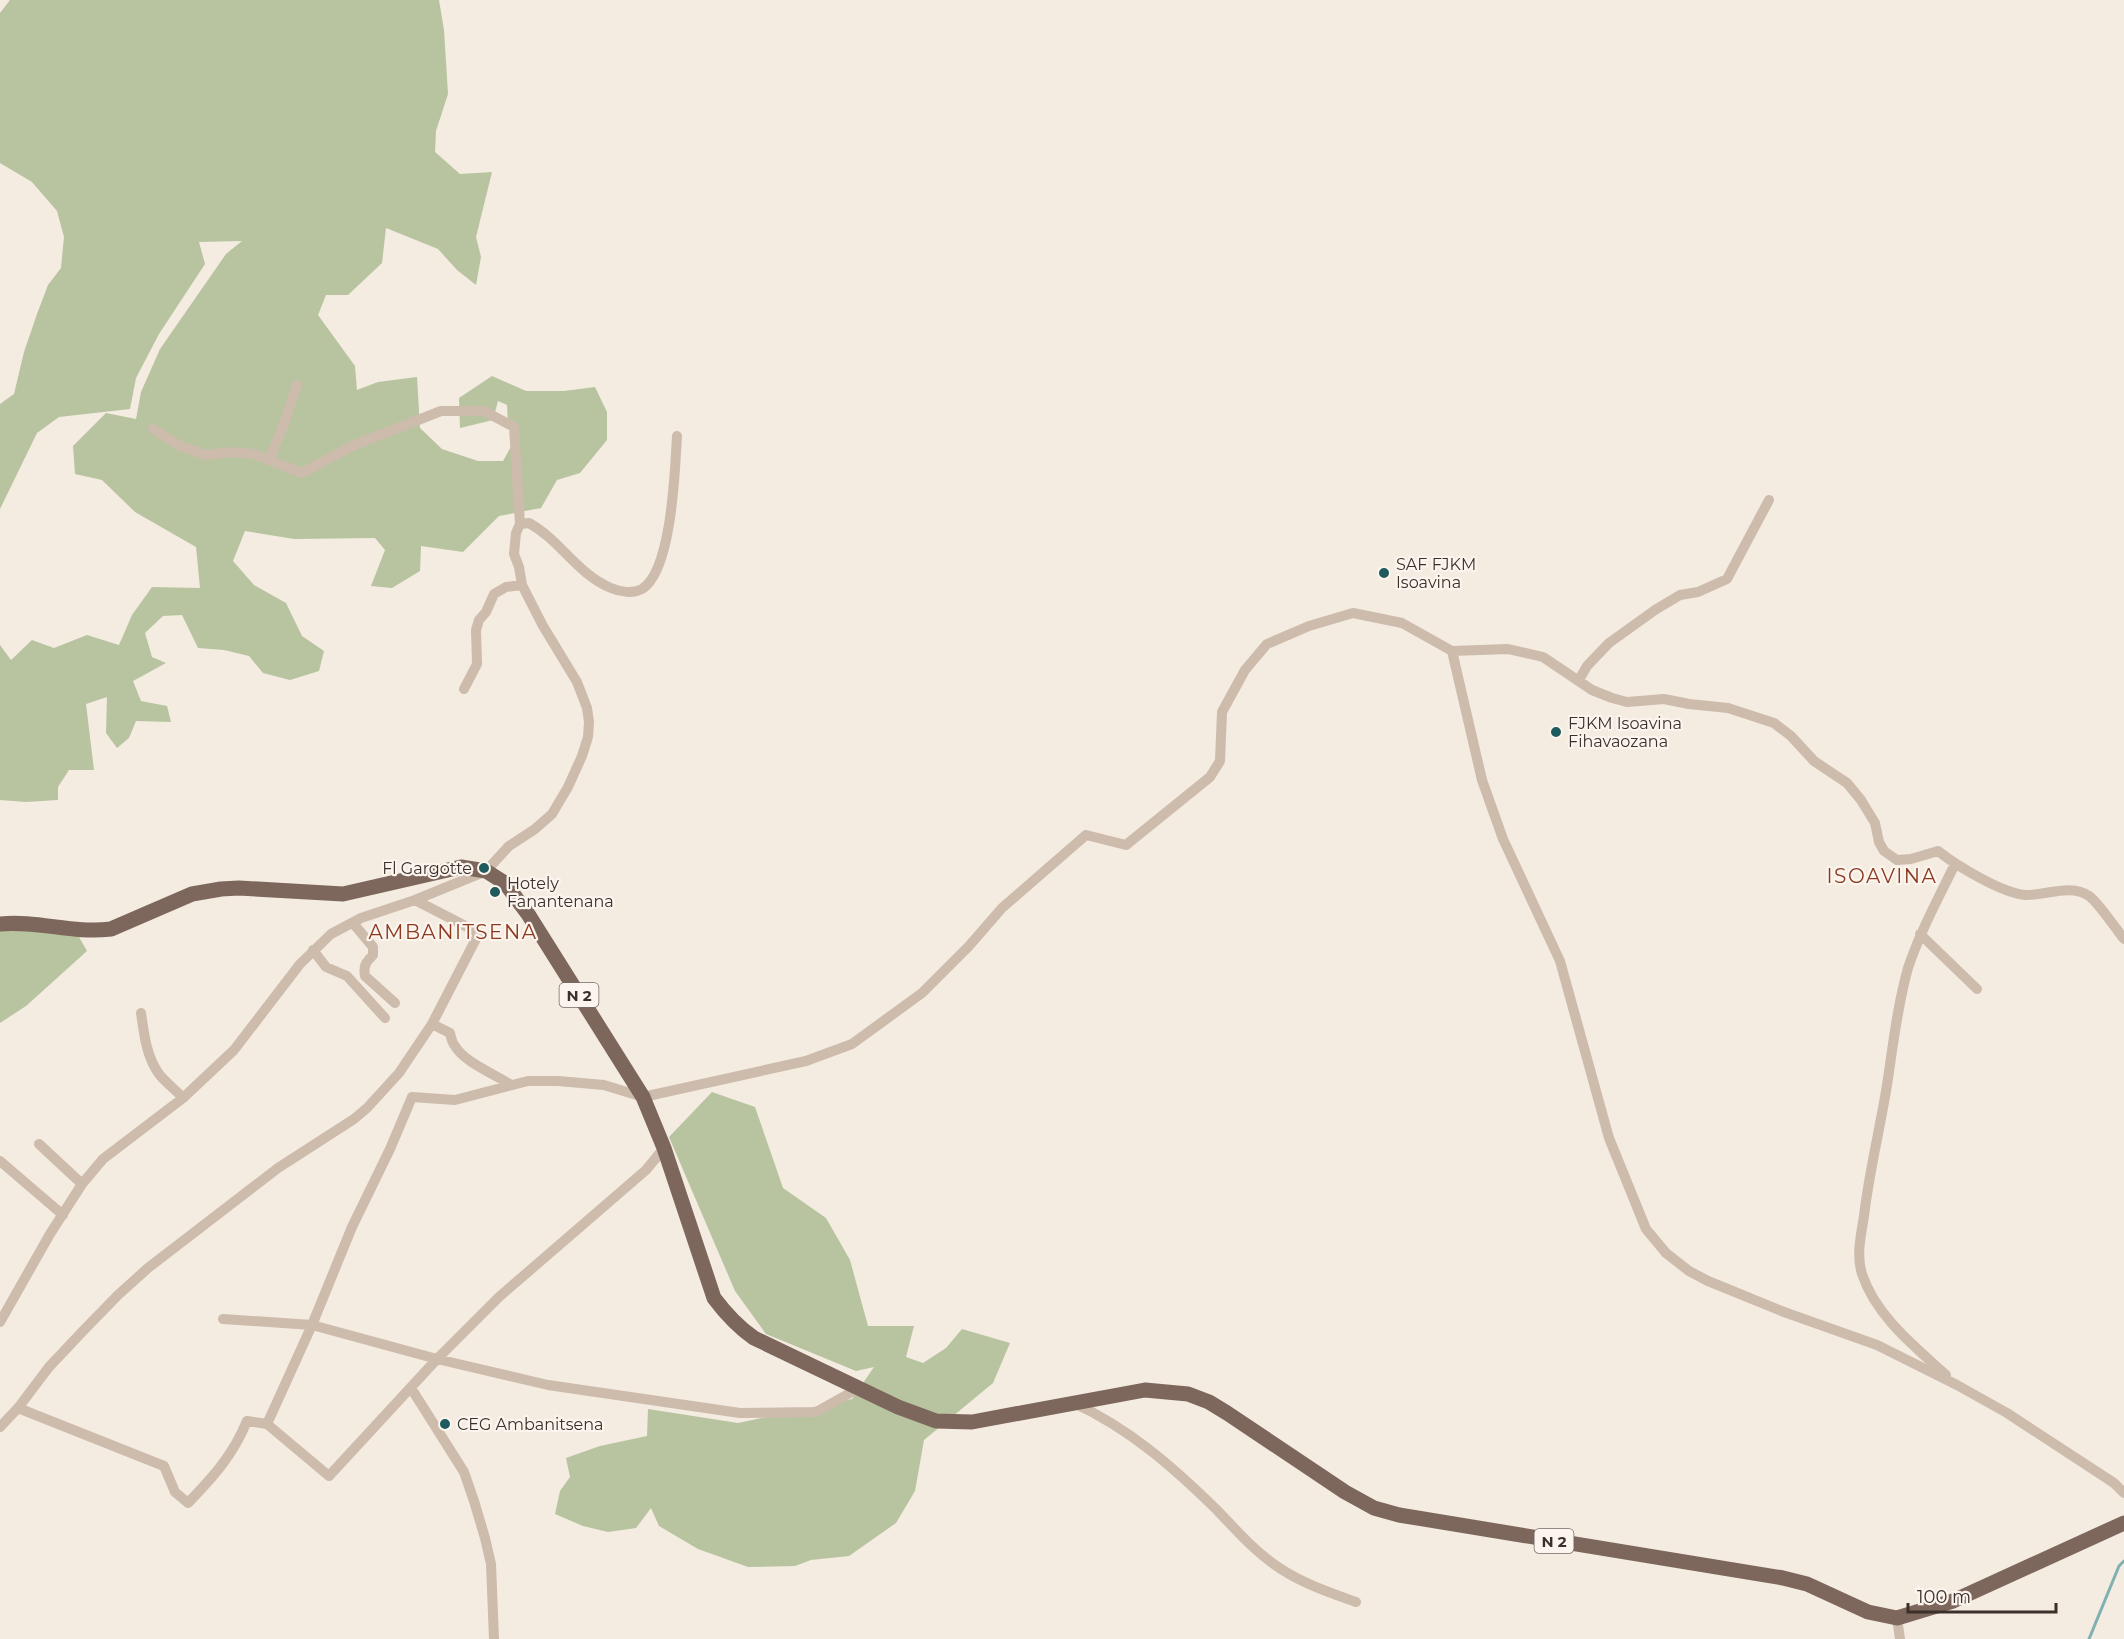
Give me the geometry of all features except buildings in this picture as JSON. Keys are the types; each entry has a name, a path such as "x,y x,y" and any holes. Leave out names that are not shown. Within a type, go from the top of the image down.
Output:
{"main road":[{"path":"0,924 28,923 97,931 111,929 192,894 239,888 343,894 461,867 486,871"},
{"name":"N 2","path":"486,871 505,883 528,914 643,1097 664,1148 714,1298 738,1327 754,1338 918,1415 936,1421 972,1422 1145,1390 1188,1394 1209,1402 1227,1413 1345,1492 1374,1508 1478,1530 1783,1578 1807,1584 1868,1612 1897,1618 1953,1601 2124,1524"}],"street":[{"path":"269,460 285,424 297,385"},
{"path":"0,1322 50,1234 82,1184 103,1159 183,1098 234,1050 312,950 331,934 353,923 486,871 509,846 535,829 552,814 568,787 588,737 587,708 578,682 543,626 522,585 514,554 516,533 520,524 514,427 484,411 441,411 352,446 302,473 254,454 232,452 205,455 177,445 153,429"},
{"path":"520,524 529,523 541,529 583,572 610,588 627,592 642,589 651,579 662,558 672,503 677,436"},
{"path":"1579,680 1587,666 1609,643 1655,610 1680,595 1698,592 1727,579 1770,500"},
{"path":"464,689 477,663 477,624 479,620 486,612 494,594 506,587 522,585"},
{"path":"267,1424 312,1326 351,1227 390,1149 412,1097 454,1100 528,1081 558,1081 604,1085 643,1097 806,1060 852,1044 922,993 969,946 1002,908 1086,835 1126,845 1210,777 1220,761 1222,712 1245,670 1266,644 1309,626 1353,613 1402,622 1452,651 1508,649 1543,657 1592,690 1627,702 1664,699 1728,708 1774,723 1791,736 1814,762 1847,783 1875,823 1879,842 1884,851 1897,860 1911,860 1938,851 1955,864 2009,891 2026,895 2076,891 2089,896 2124,939"},
{"path":"1452,651 1482,780 1503,839 1560,961 1609,1138 1646,1229 1666,1253 1689,1271 1784,1312 1876,1345 1957,1385 2007,1413 2114,1483 2124,1492"},
{"path":"1955,864 1920,934 1908,969 1895,1022 1886,1086 1870,1167 1858,1257 1862,1275 1876,1304 1908,1341 1957,1385"},
{"path":"0,1427 18,1408 49,1367 118,1295 148,1268 278,1168 354,1119 399,1073 432,1024 479,933 415,900"},
{"path":"353,923 374,947 373,955 366,962 364,976 395,1003"},
{"path":"1920,934 1977,989"},
{"path":"312,950 326,967 346,976 385,1018"},
{"path":"141,1013 147,1048 152,1061 159,1074 183,1098"},
{"path":"432,1024 450,1033 455,1047 471,1062 493,1072 511,1085"},
{"path":"39,1144 82,1184"},
{"path":"18,1408 164,1466 175,1492 188,1503 211,1480 237,1446 247,1421 267,1424 329,1476 437,1359 507,1290 646,1170 664,1148"},
{"path":"0,1161 63,1215"},
{"path":"223,1319 312,1326 437,1359 549,1385 740,1413 816,1412 850,1393 855,1387"},
{"path":"411,1388 464,1472 474,1501 491,1564 494,1639"},
{"path":"1074,1403 1137,1439 1172,1466 1256,1550 1282,1570 1318,1588 1356,1602"},
{"path":"1897,1618 1900,1639"}],"green space":[{"path":"10,0 439,0 444,30 448,94 436,131 435,152 460,174 492,172 476,237 481,257 476,285 457,270 438,249 386,228 382,263 348,295 326,295 318,315 355,366 357,390 378,382 417,377 420,428 442,449 478,461 503,461 514,441 508,425 507,405 498,401 493,420 460,428 459,398 492,376 526,391 564,391 595,387 607,412 607,440 580,473 557,480 541,508 499,516 463,552 421,546 420,571 392,588 371,586 385,550 375,538 294,539 245,531 233,561 254,585 286,603 302,636 324,651 319,671 290,680 263,673 249,656 224,650 198,648 182,615 163,616 145,633 152,657 166,663 133,681 141,701 167,706 171,722 136,721 129,738 117,748 106,733 107,697 86,704 94,770 69,770 58,787 58,800 26,802 0,800 0,645 11,660 32,640 54,648 87,635 119,645 132,615 152,587 200,588 196,547 135,512 102,480 75,474 73,446 106,413 136,419 141,392 160,349 226,254 242,241 199,242 205,264 159,334 136,378 130,409 59,417 37,433 0,509 0,404 14,394 24,352 37,314 48,285 61,268 64,237 57,211 32,182 0,163 0,13"},
{"path":"0,924 75,930 87,951 26,1006 0,1023"},
{"path":"712,1092 755,1107 783,1188 826,1218 850,1260 868,1326 914,1326 906,1357 923,1363 946,1348 962,1329 1010,1343 993,1383 924,1440 915,1491 896,1523 849,1556 811,1560 795,1566 748,1567 698,1549 659,1526 651,1508 636,1528 608,1532 583,1526 555,1514 560,1491 570,1477 566,1458 600,1446 647,1436 648,1409 738,1423 852,1399 874,1367 856,1371 766,1334 735,1291 669,1137"}],"waterway":[{"path":"2089,1639 2119,1566 2124,1561"}],"place":[{"name":"SAF FJKM Isoavina","path":"1384,573"},
{"name":"FJKM Isoavina Fihavaozana","path":"1556,732"},
{"name":"Fl Gargotte","path":"484,868"},
{"name":"Hotely Fanantenana","path":"495,892"},
{"name":"CEG Ambanitsena","path":"445,1424"}],"district":[{"name":"ISOAVINA","path":"1882,876"},
{"name":"AMBANITSENA","path":"453,932"}]}
